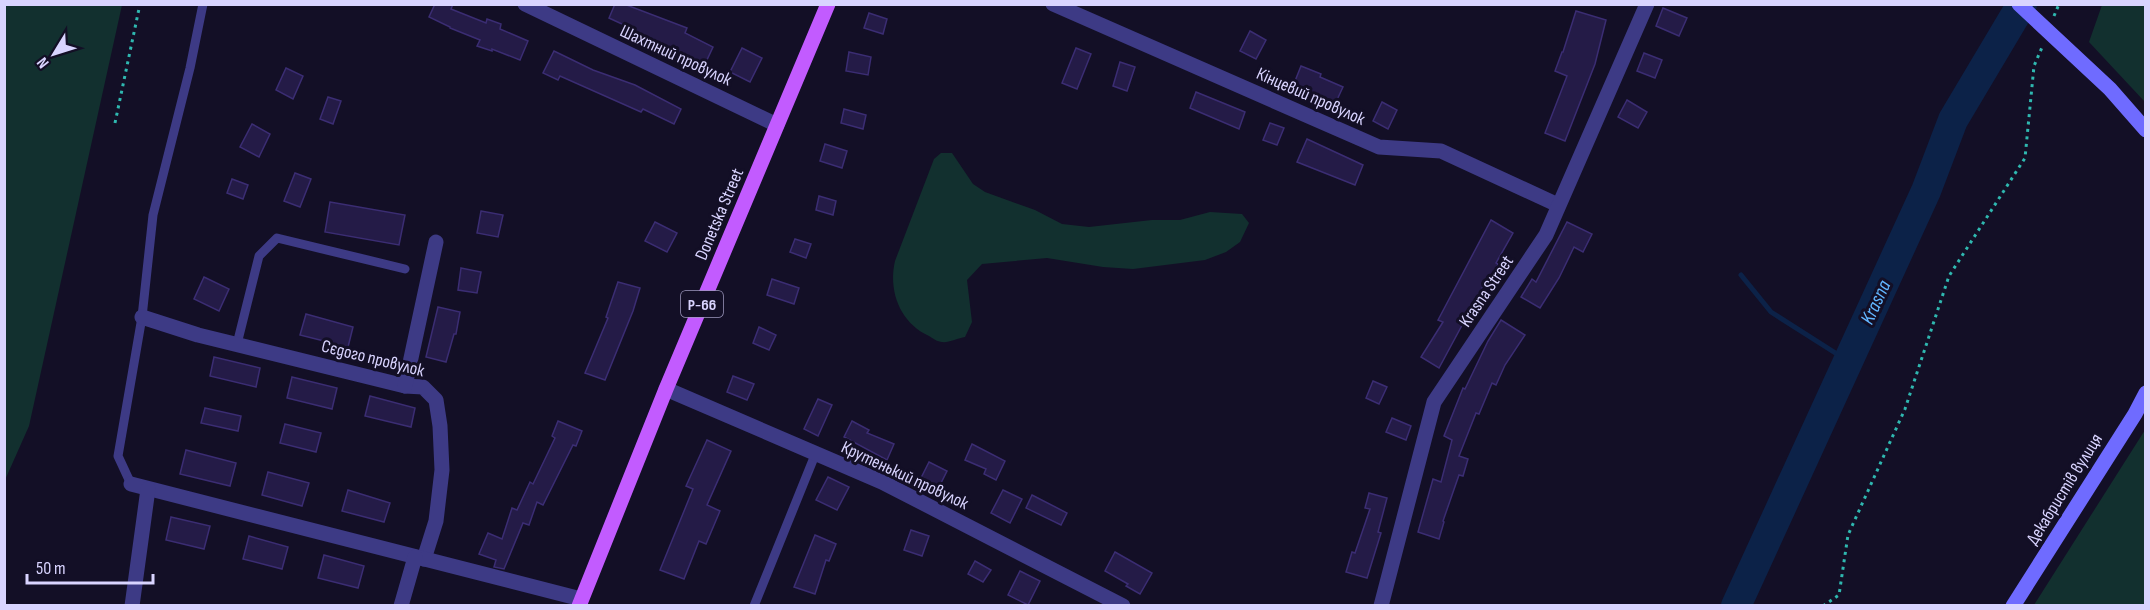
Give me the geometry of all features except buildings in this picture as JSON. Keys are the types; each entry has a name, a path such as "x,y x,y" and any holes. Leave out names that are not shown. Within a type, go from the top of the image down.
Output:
{"main road":[{"name":"Donetska Street","path":"582,604 666,389 828,4"}],"street":[{"name":"Шахтний провулок","path":"525,4 777,124"},
{"name":"Кінцевий провулок","path":"1053,4 1379,147 1441,151 1558,205"},
{"name":"Krasna Street","path":"1381,606 1434,402 1546,236 1647,4"},
{"path":"2019,4 2110,89 2145,130"},
{"path":"405,386 436,242"},
{"name":"Сєдого провулок","path":"142,317 198,335 405,386 423,387 436,400 442,470 436,521 401,606"},
{"name":"Крутенький провулок","path":"666,389 882,482 1123,606"},
{"name":"Декабристів вулиця","path":"2013,606 2135,414 2145,393"},
{"path":"130,484 419,558 582,604"},
{"path":"132,606 148,489"}],"lane":[{"path":"130,484 118,456 142,317 153,215 190,68 203,4"},
{"path":"237,344 259,256 277,238 405,269"},
{"path":"754,606 815,454"}],"path":[{"path":"115,123 141,4"},
{"path":"2050,25 2059,4"},
{"path":"1823,606 1839,595 1848,536 1905,409 1949,276 2025,158 2034,66 2046,35"}],"green space":[{"path":"5,4 122,5 29,426 5,480"},
{"path":"2102,5 2145,5 2145,102 2089,42"},
{"path":"941,153 952,153 973,184 985,192 1035,210 1062,224 1089,227 1152,220 1180,220 1210,212 1242,214 1249,223 1240,242 1226,252 1205,260 1133,269 1103,267 1047,258 982,264 967,280 972,322 965,337 940,342 910,323 895,294 893,272 895,261 934,159"},
{"path":"2145,430 2145,605 2034,605"}],"waterway":[{"name":"Krasna","path":"1736,606 1926,191 1953,120 2022,4"},
{"path":"1741,275 1771,312 1848,361"}]}
